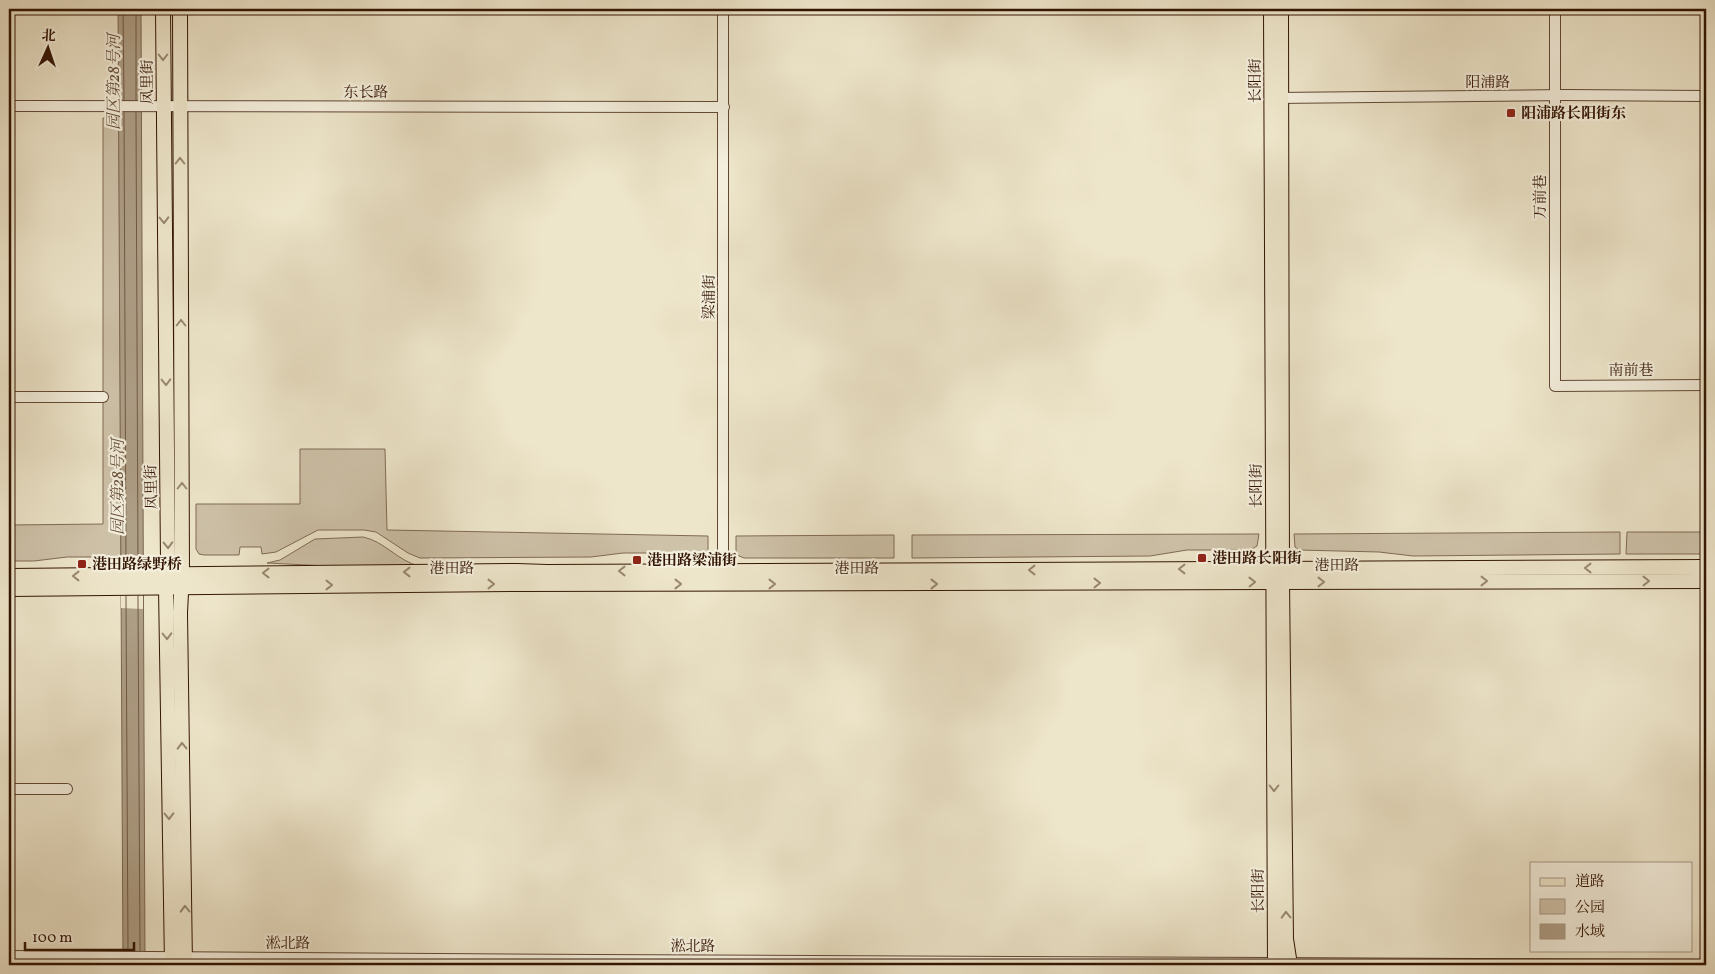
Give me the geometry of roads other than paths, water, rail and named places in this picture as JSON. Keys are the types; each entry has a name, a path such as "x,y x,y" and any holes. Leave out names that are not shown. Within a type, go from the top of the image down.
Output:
{"main road":[{"name":"凤里街","path":"163,9 166,588 178,961"},
{"name":"凤里街","path":"178,961 180,612 182,580 180,9"},
{"name":"长阳街","path":"1271,9 1276,98 1278,575 1275,964"},
{"name":"长阳街","path":"1276,98 1281,9"},
{"name":"港田路","path":"143,582 167,573 182,580 517,584 723,578 1278,575 1706,567"},
{"name":"长阳街","path":"1278,575 1286,939 1290,964"},
{"name":"港田路","path":"1278,575 1706,581"},
{"name":"港田路","path":"9,576 143,582 166,588 182,580"},
{"name":"港田路","path":"9,590 121,582"}],"street":[{"name":"梁浦街","path":"723,9 723,578"},
{"name":"万前巷","path":"1555,9 1555,386"},
{"name":"阳浦路","path":"1276,98 1706,96"},
{"name":"东长路","path":"9,106 724,107"},
{"name":"南前巷","path":"1555,386 1706,385"},
{"path":"9,397 103,397"},
{"path":"9,789 67,789"},
{"name":"淞北路","path":"9,956 123,956 178,961 1706,965"}],"water":[{"path":"118,9 141,9 145,965 123,965"}],"place":[{"name":"阳浦路长阳街东","path":"1511,113"},
{"name":"港田路长阳街","path":"1202,558"},
{"name":"港田路梁浦街","path":"637,560"},
{"name":"港田路绿野桥","path":"82,564"}],"water label":[{"name":"园区第28号河","path":"113,82"},
{"name":"园区第28号河","path":"117,487"}]}
